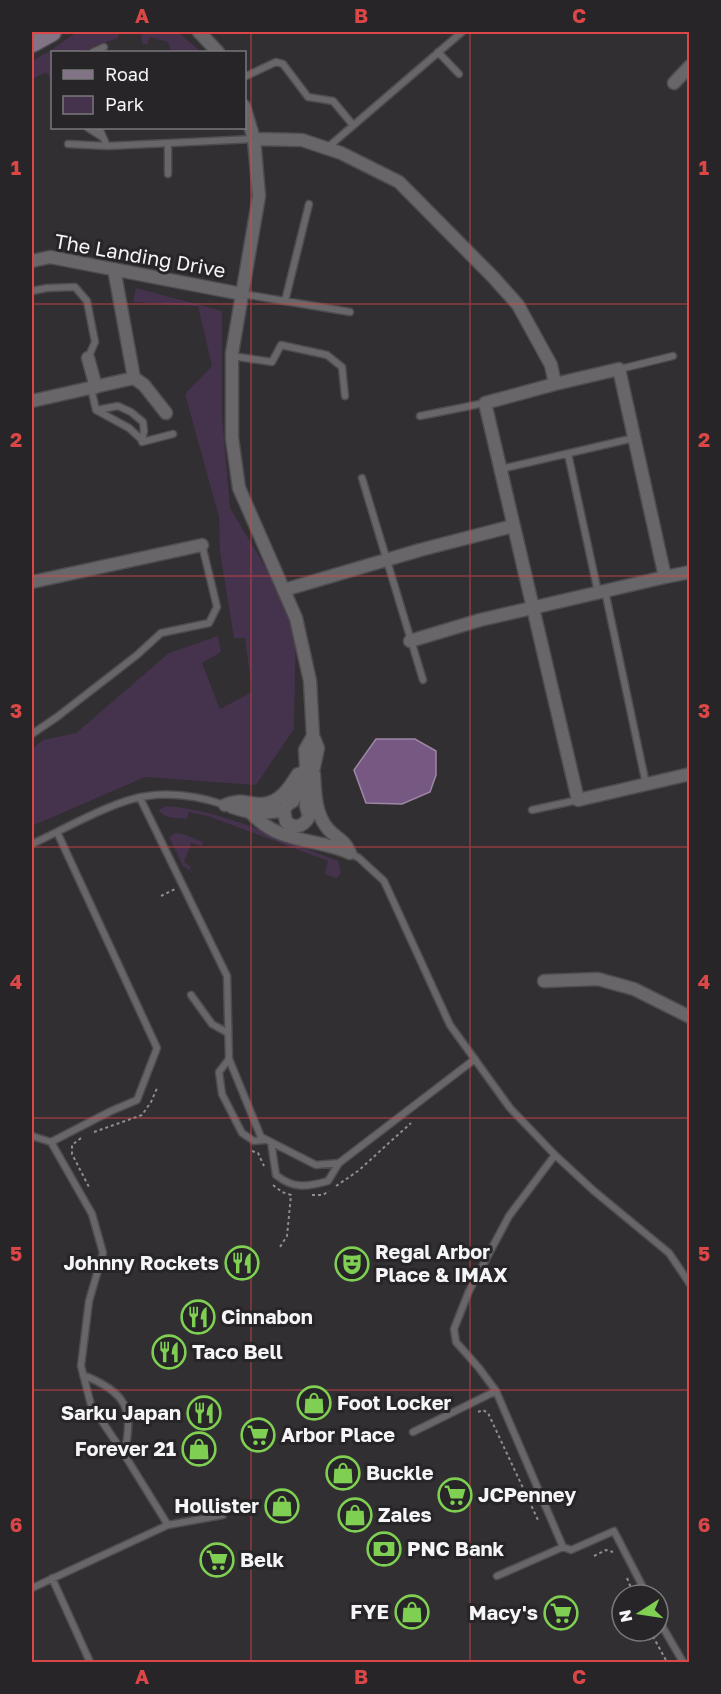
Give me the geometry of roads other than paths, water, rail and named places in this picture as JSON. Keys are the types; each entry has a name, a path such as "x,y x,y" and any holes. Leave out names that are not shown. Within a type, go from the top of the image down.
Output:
{"main road":[{"path":"32,43 52,32"}],"street":[{"path":"199,32 217,51"},
{"path":"674,83 690,66"},
{"path":"246,113 254,139 259,196 232,356 232,438 239,488 296,618 310,681 313,736 318,748 307,785 308,811 305,823 298,827 291,826 285,816"},
{"path":"254,139 302,140 341,153 399,182 518,305 550,365 555,384"},
{"name":"The Landing Drive","path":"32,261 50,257 242,294"},
{"path":"114,269 134,378 144,386 166,413"},
{"path":"88,358 94,387"},
{"path":"665,577 619,369 485,403 578,800 690,774"},
{"path":"32,401 134,378"},
{"path":"284,590 513,526"},
{"path":"32,582 202,545"},
{"path":"410,641 480,620 690,572"},
{"path":"228,806 236,800 264,804 281,797 300,769 305,750 313,736"},
{"path":"293,801 306,766 305,750"},
{"path":"314,767 317,808 327,828 346,843 350,853"},
{"path":"270,830 285,816 288,804 300,801 331,844"},
{"path":"228,806 250,813 285,816"},
{"path":"250,813 270,830 308,843 331,844 350,853"},
{"path":"298,827 308,843"},
{"path":"544,981 598,979 634,989 690,1017"}],"lane":[{"path":"327,148 462,32"},
{"path":"438,52 459,74"},
{"path":"246,75 276,63 283,64 309,97 333,100 353,126"},
{"path":"90,129 102,137"},
{"path":"99,129 107,146"},
{"path":"68,144 107,146 254,139"},
{"path":"168,143 168,174"},
{"path":"285,301 309,204"},
{"path":"32,291 75,287 87,301 95,342 88,358"},
{"path":"242,294 350,312"},
{"path":"232,356 272,362 280,345 327,355 342,367 345,396"},
{"path":"619,369 673,356"},
{"path":"94,387 96,410"},
{"path":"420,416 485,403"},
{"path":"118,406 131,412 143,422 142,440 129,428 96,410 118,406"},
{"path":"142,442 173,434"},
{"path":"500,469 634,438"},
{"path":"568,453 646,784"},
{"path":"362,478 423,680"},
{"path":"32,734 137,655 161,633 209,623 217,607 202,545"},
{"path":"32,844 113,807 140,798 171,794 213,801 228,806"},
{"path":"140,798 227,976 229,1059 261,1137 316,1165 339,1163"},
{"path":"532,810 578,800"},
{"path":"51,1142 137,1100 157,1048 57,832"},
{"path":"350,853 359,858 384,881 450,1025 510,1108 555,1155 594,1191 669,1253 690,1284"},
{"path":"191,995 212,1024 228,1034"},
{"path":"229,1059 219,1072 222,1094 242,1134 254,1141 269,1141"},
{"path":"269,1141 276,1175 287,1184 312,1186 328,1181 339,1163 475,1059"},
{"path":"32,1136 51,1142 92,1214 103,1253 89,1300 81,1366 91,1405 168,1525"},
{"path":"555,1155 509,1216 469,1291 454,1329 456,1342 496,1391 564,1547 571,1550 614,1531 641,1583"},
{"path":"83,1375 112,1389 127,1410 129,1434 124,1454"},
{"path":"413,1432 496,1391"},
{"path":"32,1588 168,1525 224,1515"},
{"path":"497,1576 564,1547"},
{"path":"52,1578 90,1662"},
{"path":"670,1640 682,1662"}],"place":[{"name":"Johnny Rockets","path":"242,1263"},
{"name":"Regal Arbor Place & IMAX","path":"352,1264"},
{"name":"Cinnabon","path":"198,1317"},
{"name":"Taco Bell","path":"169,1352"},
{"name":"Foot Locker","path":"314,1403"},
{"name":"Sarku Japan","path":"204,1413"},
{"name":"Arbor Place","path":"258,1435"},
{"name":"Forever 21","path":"199,1449"},
{"name":"Buckle","path":"343,1473"},
{"name":"JCPenney","path":"455,1495"},
{"name":"Hollister","path":"282,1506"},
{"name":"Zales","path":"355,1515"},
{"name":"PNC Bank","path":"384,1549"},
{"name":"Belk","path":"217,1560"},
{"name":"FYE","path":"412,1612"},
{"name":"Macy's","path":"561,1613"}]}
